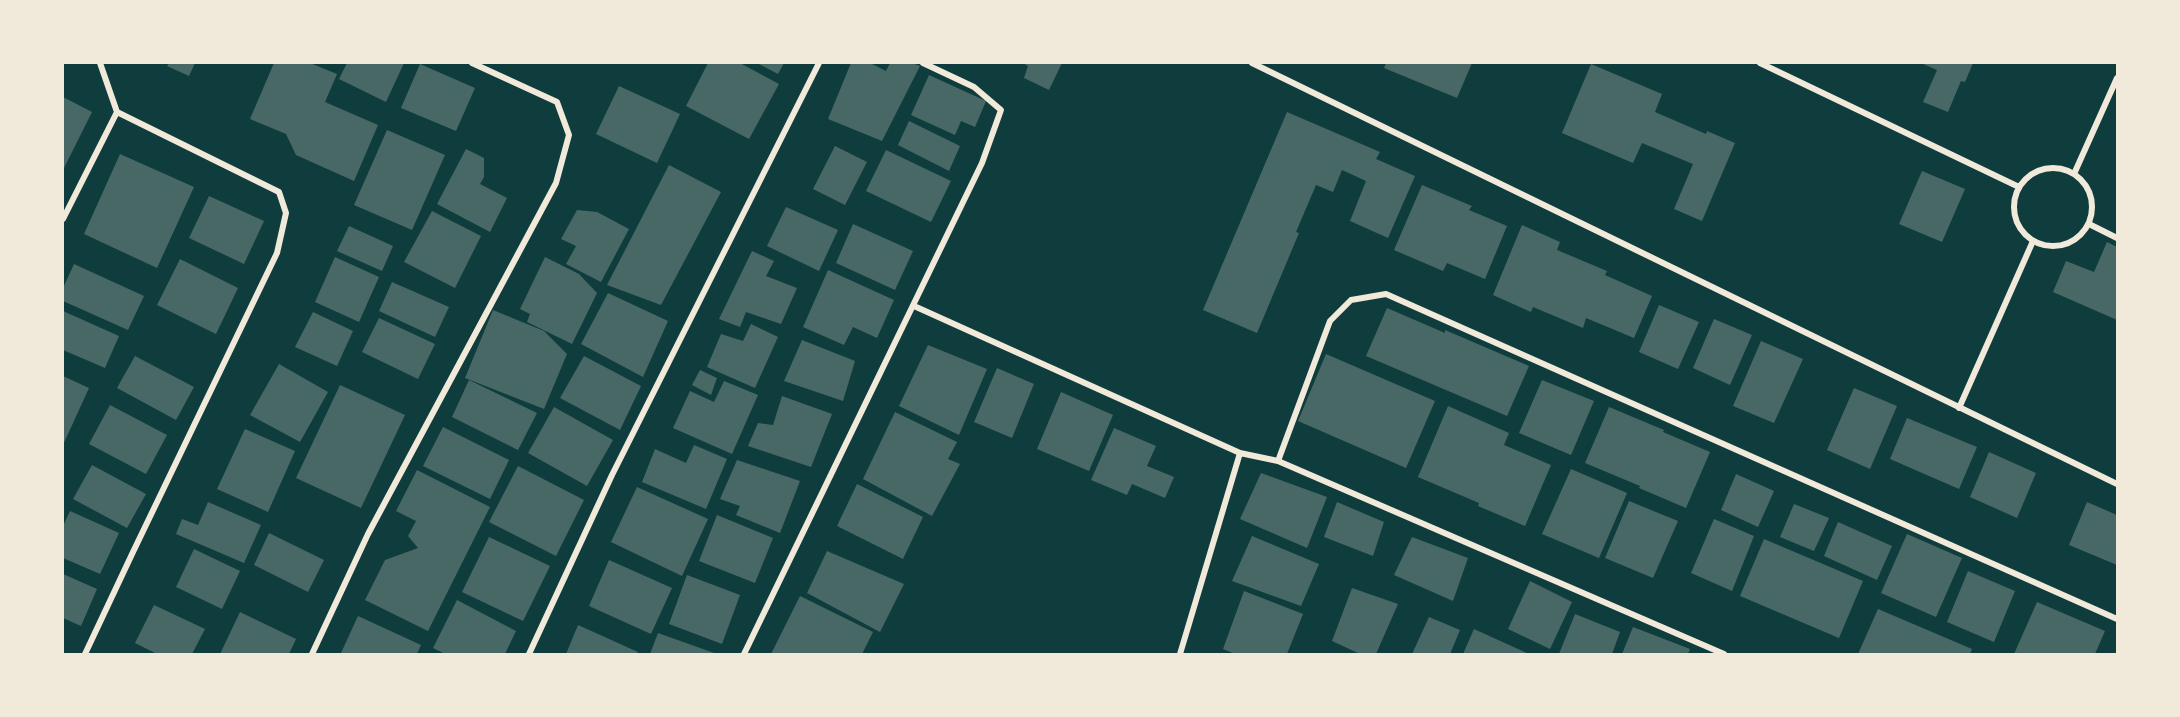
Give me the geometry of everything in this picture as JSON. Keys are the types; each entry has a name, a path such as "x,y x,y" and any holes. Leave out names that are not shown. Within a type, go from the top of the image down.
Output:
{"street":[{"path":"85,654 277,253 286,213 279,192 117,112 100,63"},
{"path":"312,654 368,534 556,183 569,135 557,102 472,63"},
{"path":"529,654 612,475 819,63"},
{"path":"744,654 982,163 1001,110 974,87 923,63"},
{"path":"1252,63 2117,484"},
{"path":"1760,63 2019,187"},
{"path":"2073,174 2117,78"},
{"path":"63,219 117,112"},
{"path":"2043,169 2059,169 2073,174 2084,183 2090,196 2092,210 2089,224 2081,234 2059,246 2046,246 2033,241 2025,235 2014,218 2013,208 2019,187 2029,176 2043,169"},
{"path":"2089,224 2117,238"},
{"path":"1959,408 2033,241"},
{"path":"1278,461 1330,321 1351,300 1386,294 2117,619"},
{"path":"914,306 1240,453 1278,461 1724,654"},
{"path":"1180,654 1240,453"}],"building":[{"path":"169,63 195,63 189,76 167,66"},
{"path":"274,63 310,63 337,74 325,102 378,125 354,181 296,155 286,134 250,119"},
{"path":"347,63 404,63 386,102 339,79"},
{"path":"708,63 740,63 779,84 749,139 686,106"},
{"path":"757,63 784,63 778,74"},
{"path":"851,63 870,63 886,71 890,63 912,63 920,66 882,141 828,119"},
{"path":"1023,63 1062,63 1049,90 1024,78 1028,66"},
{"path":"1386,63 1472,63 1457,98 1384,68"},
{"path":"1921,63 1973,63 1965,82 1961,81 1948,112 1923,102 1937,70"},
{"path":"420,64 475,88 456,131 401,108"},
{"path":"1591,64 1662,94 1655,112 1706,134 1707,131 1735,143 1702,221 1674,209 1693,164 1642,143 1633,163 1562,133"},
{"path":"929,75 986,101 975,127 961,121 955,135 911,115"},
{"path":"619,86 680,114 657,163 596,134"},
{"path":"63,97 92,112 63,170"},
{"path":"1287,112 1380,152 1376,159 1415,176 1388,238 1350,221 1366,181 1342,170 1333,192 1316,185 1296,232 1299,233 1257,333 1203,310"},
{"path":"909,121 960,146 949,171 898,145"},
{"path":"387,130 445,155 412,230 354,205"},
{"path":"835,146 867,162 845,205 813,189"},
{"path":"466,149 484,158 484,177 480,184 507,198 490,232 437,204"},
{"path":"886,150 951,181 931,222 866,191"},
{"path":"120,154 194,187 157,268 84,234"},
{"path":"669,165 721,192 661,305 607,285"},
{"path":"1922,171 1965,189 1942,242 1899,224"},
{"path":"1422,185 1472,206 1469,210 1507,226 1485,279 1447,263 1443,271 1394,250"},
{"path":"209,196 264,221 244,264 189,238"},
{"path":"786,207 838,230 819,271 767,246"},
{"path":"577,210 597,212 629,229 601,282 566,264 576,246 561,239"},
{"path":"432,211 481,236 455,288 404,262"},
{"path":"853,224 913,251 895,290 836,263"},
{"path":"1522,225 1560,242 1557,250 1607,271 1605,275 1652,296 1634,338 1586,318 1583,328 1533,307 1531,312 1493,295"},
{"path":"349,226 393,246 382,271 337,251"},
{"path":"2107,242 2117,247 2117,320 2053,292 2066,261 2094,272"},
{"path":"752,251 774,261 766,276 797,288 781,324 746,312 740,327 719,319"},
{"path":"335,257 379,277 359,322 315,302"},
{"path":"545,257 579,274 597,293 572,344 527,322 530,314 520,309"},
{"path":"180,259 238,288 216,334 157,305"},
{"path":"74,264 144,296 128,330 63,301 63,288"},
{"path":"828,270 894,300 877,338 853,327 844,345 803,327"},
{"path":"392,282 449,307 435,337 379,311"},
{"path":"608,293 668,321 643,377 581,344"},
{"path":"1659,305 1699,322 1678,369 1639,352"},
{"path":"1387,308 1529,366 1507,416 1366,356"},
{"path":"493,310 544,331 567,354 544,409 465,378"},
{"path":"63,311 119,336 105,368 63,350"},
{"path":"313,312 353,331 337,366 295,347"},
{"path":"379,318 435,344 418,379 362,352"},
{"path":"1714,319 1752,335 1730,385 1693,368"},
{"path":"751,324 778,337 755,388 707,367 721,334 743,341"},
{"path":"802,340 855,361 843,401 784,381"},
{"path":"1761,341 1803,359 1774,423 1733,406"},
{"path":"928,345 987,369 959,435 899,406"},
{"path":"1326,354 1435,401 1406,468 1298,421"},
{"path":"135,356 194,387 176,420 117,388"},
{"path":"584,356 641,386 620,430 560,398"},
{"path":"279,364 328,392 300,442 250,415"},
{"path":"997,368 1034,384 1012,438 974,422"},
{"path":"700,370 717,378 711,395 692,385"},
{"path":"63,376 89,388 63,445"},
{"path":"469,380 537,413 518,450 452,417"},
{"path":"1542,380 1594,401 1571,455 1519,433"},
{"path":"724,381 758,395 732,454 673,428 690,391 714,402"},
{"path":"340,385 405,415 361,508 296,478"},
{"path":"1854,388 1897,406 1870,469 1827,450"},
{"path":"1061,392 1113,415 1089,471 1037,449"},
{"path":"782,396 832,414 811,467 748,446 758,423 773,425"},
{"path":"110,405 167,435 146,474 89,444"},
{"path":"1448,406 1509,433 1504,445 1551,465 1525,526 1418,477"},
{"path":"554,407 613,440 587,486 528,453"},
{"path":"1609,407 1710,452 1686,508 1585,463"},
{"path":"895,412 957,442 948,459 960,464 932,516 863,479"},
{"path":"1907,418 1977,447 1959,489 1890,459"},
{"path":"443,427 509,460 490,499 423,466"},
{"path":"1114,428 1156,446 1147,466 1174,477 1165,498 1132,484 1127,495 1091,480"},
{"path":"245,429 295,451 268,512 217,489"},
{"path":"694,445 727,459 706,509 642,482 655,449 686,463"},
{"path":"1989,452 2036,473 2017,518 1970,497"},
{"path":"737,460 800,481 780,533 736,515 740,506 720,499"},
{"path":"92,465 146,494 127,528 73,499"},
{"path":"518,466 584,500 556,556 489,522"},
{"path":"1571,469 1627,493 1599,558 1542,534"},
{"path":"417,470 490,507 428,631 365,600 385,560 418,548 408,536 416,521 396,511"},
{"path":"1261,473 1327,497 1307,548 1240,519"},
{"path":"1736,474 1774,491 1758,527 1721,510"},
{"path":"857,484 923,517 903,559 837,526"},
{"path":"637,487 708,519 682,576 611,542"},
{"path":"1629,501 1678,521 1653,578 1605,558"},
{"path":"208,502 261,525 244,563 176,534 182,519 198,525"},
{"path":"1337,502 1384,522 1373,556 1324,537"},
{"path":"2087,502 2117,515 2117,565 2069,545"},
{"path":"1794,504 1829,518 1814,551 1780,537"},
{"path":"70,511 119,533 100,574 63,558 63,526"},
{"path":"717,515 773,538 755,583 699,561"},
{"path":"1714,519 1754,536 1732,591 1691,573"},
{"path":"1838,522 1892,546 1877,580 1824,556"},
{"path":"269,533 324,560 308,592 254,565"},
{"path":"1907,534 1962,558 1936,617 1881,593"},
{"path":"1252,536 1319,564 1301,606 1232,581"},
{"path":"489,537 550,566 523,621 462,592"},
{"path":"1412,537 1468,558 1453,601 1394,575"},
{"path":"1764,539 1863,581 1839,638 1740,596"},
{"path":"194,549 240,571 222,609 176,587"},
{"path":"827,551 904,584 880,632 807,593"},
{"path":"609,560 672,588 651,634 589,606"},
{"path":"1968,571 2015,591 1994,642 1947,622"},
{"path":"63,574 97,589 81,626 63,618"},
{"path":"687,575 740,595 722,644 669,624"},
{"path":"1530,581 1572,602 1550,649 1508,629"},
{"path":"1352,588 1398,604 1376,654 1360,654 1332,641"},
{"path":"1244,591 1303,614 1287,654 1235,654 1223,649"},
{"path":"800,596 873,632 862,654 771,654"},
{"path":"457,600 516,631 505,654 445,654 433,648"},
{"path":"2037,602 2105,631 2095,654 2014,654"},
{"path":"154,605 205,629 192,654 157,654 135,643"},
{"path":"1878,609 1972,649 1970,654 1858,654"},
{"path":"240,612 296,639 289,654 220,654"},
{"path":"1575,614 1620,632 1612,654 1559,654"},
{"path":"358,616 421,645 417,654 341,653"},
{"path":"1429,617 1460,630 1450,654 1412,654"},
{"path":"578,625 638,652 637,654 566,654"},
{"path":"1633,627 1690,649 1688,654 1622,654"},
{"path":"1474,629 1529,654 1463,654"},
{"path":"658,633 717,654 650,654"}]}
